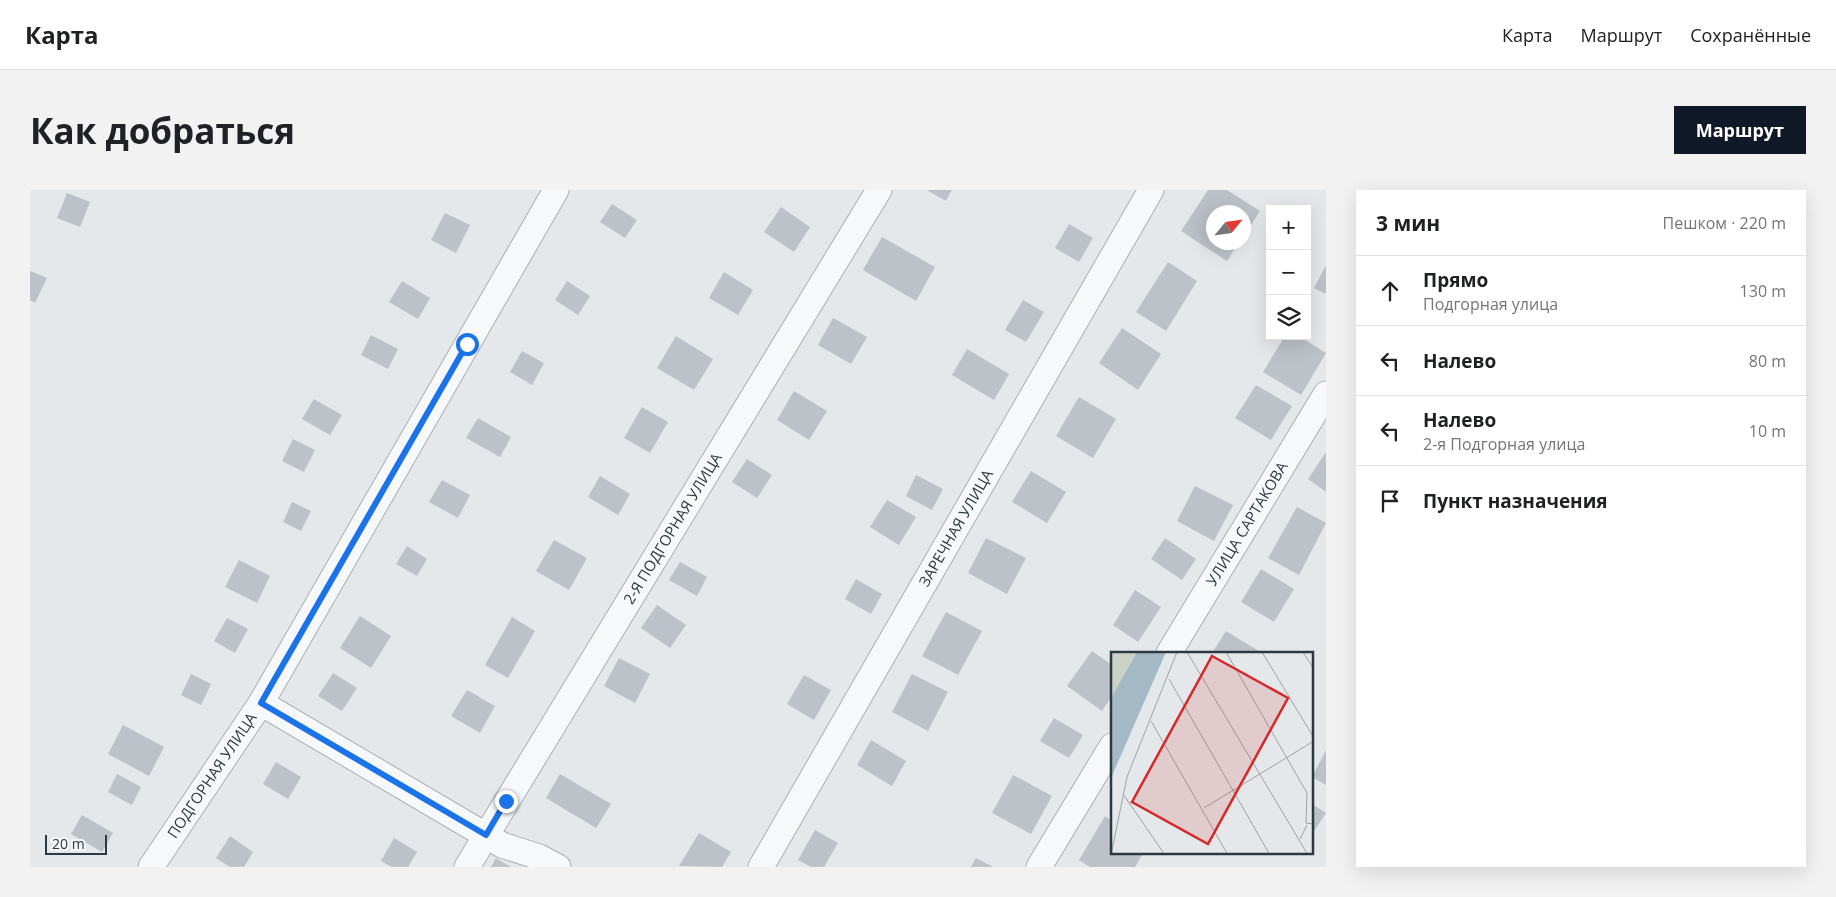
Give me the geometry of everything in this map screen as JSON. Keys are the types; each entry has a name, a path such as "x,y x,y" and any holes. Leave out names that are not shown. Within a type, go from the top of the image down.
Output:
{"street":[{"name":"ПОДГОРНАЯ УЛИЦА","path":"151,867 261,703 556,190"},
{"name":"2-Я ПОДГОРНАЯ УЛИЦА","path":"467,867 879,190"},
{"name":"ЗАРЕЧНАЯ УЛИЦА","path":"761,867 1151,190"},
{"name":"УЛИЦА САРТАКОВА","path":"1170,652 1326,394"},
{"path":"261,703 502,845 539,857 558,867"},
{"path":"1039,867 1111,748"}],"building":[{"path":"927,190 952,190 946,201"},
{"path":"1208,190 1227,190 1251,205 1206,205 1206,247 1181,231"},
{"path":"67,193 90,202 80,227 57,218"},
{"path":"612,204 637,220 625,238 600,222"},
{"path":"1251,205 1260,211 1251,225"},
{"path":"781,207 810,227 794,252 764,232"},
{"path":"445,213 470,225 456,253 431,240"},
{"path":"1069,224 1093,238 1079,262 1055,248"},
{"path":"882,237 935,267 916,301 863,270"},
{"path":"1210,250 1234,250 1227,261"},
{"path":"1168,262 1197,281 1166,331 1136,312"},
{"path":"1326,265 1326,294 1314,288"},
{"path":"30,271 47,278 35,303 30,300"},
{"path":"724,272 753,290 738,315 709,298"},
{"path":"402,281 430,298 418,319 389,302"},
{"path":"567,281 590,296 578,315 555,300"},
{"path":"1023,300 1044,312 1026,342 1005,330"},
{"path":"833,318 867,337 851,364 818,345"},
{"path":"1122,328 1161,354 1138,390 1099,363"},
{"path":"371,335 398,349 388,369 361,355"},
{"path":"676,336 713,359 694,390 657,368"},
{"path":"1283,340 1305,340 1326,353 1301,395 1263,372"},
{"path":"967,349 1009,374 994,400 952,375"},
{"path":"522,351 544,363 532,385 510,372"},
{"path":"1256,385 1292,406 1271,440 1235,418"},
{"path":"794,391 827,411 809,440 777,420"},
{"path":"1079,397 1116,419 1093,458 1056,436"},
{"path":"314,399 342,415 330,435 302,419"},
{"path":"642,407 668,422 650,453 624,438"},
{"path":"478,418 511,437 500,457 466,438"},
{"path":"293,439 315,450 304,472 282,461"},
{"path":"1326,452 1326,492 1308,479"},
{"path":"747,459 772,475 757,498 732,482"},
{"path":"1031,471 1066,492 1047,523 1012,502"},
{"path":"916,475 943,489 932,510 906,496"},
{"path":"600,476 630,494 618,515 588,497"},
{"path":"442,480 470,495 458,518 429,502"},
{"path":"1195,486 1233,505 1214,541 1177,521"},
{"path":"887,500 916,517 899,545 870,527"},
{"path":"292,502 311,511 301,531 283,522"},
{"path":"1297,507 1326,523 1299,575 1268,558"},
{"path":"986,538 1026,558 1007,594 968,573"},
{"path":"1165,538 1196,559 1182,580 1151,559"},
{"path":"554,540 587,558 569,590 536,571"},
{"path":"407,546 427,559 417,576 396,564"},
{"path":"239,560 270,576 257,603 225,587"},
{"path":"680,562 707,577 697,596 669,580"},
{"path":"1261,569 1294,589 1274,622 1241,602"},
{"path":"856,579 882,594 871,614 845,599"},
{"path":"1135,590 1161,607 1138,642 1113,625"},
{"path":"657,605 686,625 670,648 641,628"},
{"path":"946,612 982,631 958,675 922,656"},
{"path":"360,616 391,636 371,668 340,648"},
{"path":"512,617 535,631 508,678 485,665"},
{"path":"227,618 248,629 235,653 214,641"},
{"path":"1226,631 1260,652 1213,652"},
{"path":"1092,651 1111,664 1111,698 1102,711 1067,686"},
{"path":"619,658 650,674 635,703 604,686"},
{"path":"333,673 357,688 342,711 318,696"},
{"path":"191,674 211,684 201,705 181,695"},
{"path":"912,674 948,692 928,731 892,712"},
{"path":"804,675 831,690 814,720 787,704"},
{"path":"467,690 495,706 480,733 451,716"},
{"path":"1054,718 1083,735 1069,758 1040,741"},
{"path":"123,725 164,747 149,776 108,754"},
{"path":"871,740 906,761 892,786 857,765"},
{"path":"1326,750 1326,785 1314,778 1314,773"},
{"path":"276,762 301,777 288,799 263,784"},
{"path":"117,774 141,787 132,805 108,792"},
{"path":"560,774 611,804 596,828 546,798"},
{"path":"1013,775 1052,796 1031,834 992,813"},
{"path":"1314,805 1326,813 1314,831"},
{"path":"82,815 113,833 102,852 71,834"},
{"path":"1105,816 1111,820 1111,854 1142,854 1135,867 1090,867 1079,860"},
{"path":"815,830 838,843 824,867 811,867 798,860"},
{"path":"699,833 731,852 722,867 679,866"},
{"path":"230,836 253,852 244,867 230,867 216,858"},
{"path":"394,838 417,852 408,867 392,867 381,861"},
{"path":"496,858 511,867 491,867"},
{"path":"976,858 993,867 971,867"}],"route":[{"path":"467,344 261,703 486,835 506,801"}]}
